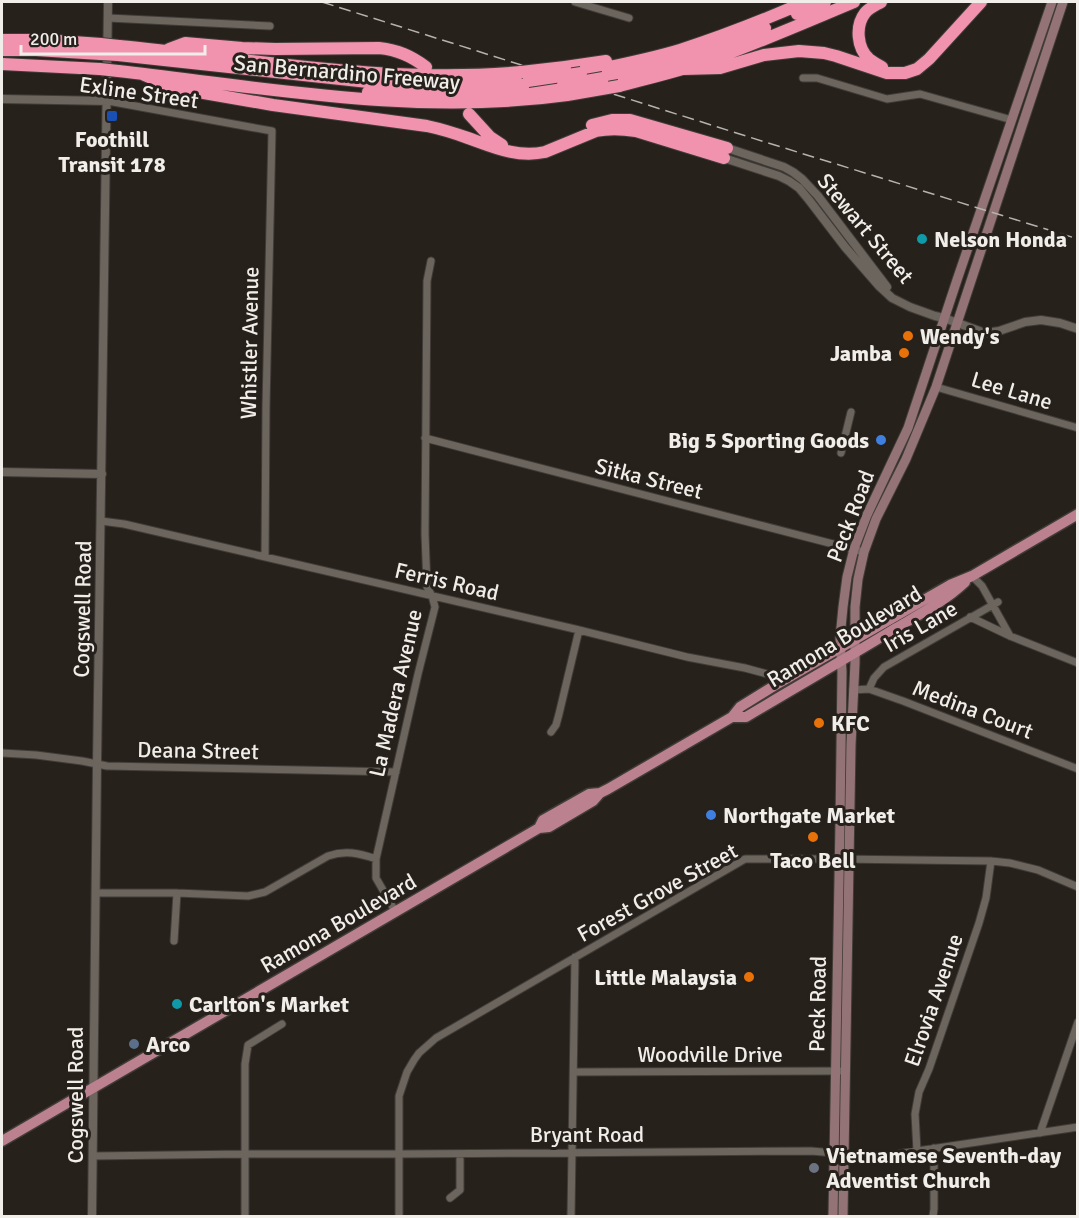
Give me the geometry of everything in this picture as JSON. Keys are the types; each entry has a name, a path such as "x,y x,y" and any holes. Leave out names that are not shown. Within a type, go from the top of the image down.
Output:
{"highway":[{"name":"San Bernardino Freeway","path":"2,40 45,40 100,49 164,50 384,74 524,76 608,61 672,46 786,2"},
{"path":"118,50 387,84 471,85 524,76 581,74 635,62 680,50 755,24 805,2"},
{"path":"565,90 692,56 825,2"},
{"name":"San Bernardino Freeway","path":"2,64 100,69 353,99 420,103 491,102 565,90 619,86 682,69 854,2"},
{"path":"881,2 864,14 859,25 860,44 869,59 875,63 899,69 921,58 972,2"},
{"path":"682,69 720,68 764,55 799,51 836,56 887,74 905,73 917,69 929,59 981,2"},
{"path":"164,50 185,43 275,49 379,48 403,52 426,67"},
{"path":"2,49 100,49"},
{"path":"142,74 175,88 273,105 427,126 520,154 545,152 605,129 636,131 726,153"},
{"path":"469,114 498,143 526,150 544,147 593,125 621,119 641,123 726,153"}],"main road":[{"name":"Peck Road","path":"833,1216 842,660 840,648 847,577 854,549 867,515 908,428 1052,2"},
{"name":"Peck Road","path":"843,1216 850,754 858,579 864,552 876,519 906,459 936,387 1063,2"},
{"name":"Ramona Boulevard","path":"2,1141 539,828 549,827 585,807 600,793 732,717 740,708 783,681 950,585 972,576 1077,514"},
{"name":"Ramona Boulevard","path":"732,717 746,717 855,653 954,593 972,576"},
{"path":"840,754 850,754"},
{"path":"837,973 848,973"}],"street":[{"name":"Cogswell Road","path":"92,1216 108,2"},
{"path":"575,2 629,18"},
{"path":"108,18 270,26"},
{"path":"802,78 817,78 887,99 920,94 1012,120"},
{"name":"Exline Street","path":"2,99 108,101 272,131"},
{"name":"Whistler Avenue","path":"265,557 272,131"},
{"name":"Stewart Street","path":"726,153 765,160 793,172 818,196 887,287 909,303 938,312 944,318 985,333 1041,320 1077,328"},
{"name":"La Madera Avenue","path":"395,911 376,878 376,859 435,607 427,587 425,545 427,281 430,261"},
{"name":"Lee Lane","path":"936,387 1077,428"},
{"path":"841,453 851,412"},
{"name":"Sitka Street","path":"425,438 864,552"},
{"path":"2,472 102,474"},
{"name":"Ferris Road","path":"101,521 124,524 687,657 754,670 783,681"},
{"path":"972,576 995,603 1010,636"},
{"name":"Iris Lane","path":"869,689 874,678 884,667 995,603"},
{"path":"970,617 1077,663"},
{"path":"551,732 560,714 579,630"},
{"name":"Medina Court","path":"853,690 869,689 903,701 1077,770"},
{"name":"Deana Street","path":"2,753 36,755 107,766 396,772"},
{"path":"96,893 248,896 265,892 328,856 338,853 358,853 376,859"},
{"name":"Forest Grove Street","path":"398,1154 399,1096 407,1072 419,1053 436,1038 745,859 991,861 1038,870 1077,887"},
{"name":"Elrovia Avenue","path":"917,1151 915,1114 919,1092 979,923 986,898 991,861"},
{"path":"174,941 177,893"},
{"path":"571,1216 574,957"},
{"path":"1040,1132 1077,1022"},
{"path":"245,1216 245,1064 248,1045 282,1024"},
{"name":"Woodville Drive","path":"574,1072 846,1071"},
{"name":"Bryant Road","path":"93,1156 811,1151 834,1153 849,1159 863,1159 1077,1127"},
{"path":"933,1216 934,1148"},
{"path":"398,1154 399,1216"},
{"path":"450,1198 460,1190 460,1154"}],"railway":[{"path":"322,2 1078,239"}],"place":[{"name":"Foothill Transit 178","path":"112,116"},
{"name":"Nelson Honda","path":"922,239"},
{"name":"Wendy's","path":"908,336"},
{"name":"Jamba","path":"904,353"},
{"name":"Big 5 Sporting Goods","path":"881,440"},
{"name":"KFC","path":"819,723"},
{"name":"Northgate Market","path":"711,815"},
{"name":"Taco Bell","path":"813,837"},
{"name":"Little Malaysia","path":"749,977"},
{"name":"Carlton's Market","path":"177,1004"},
{"name":"Arco","path":"134,1044"},
{"name":"Vietnamese Seventh-day Adventist Church","path":"814,1168"}]}
